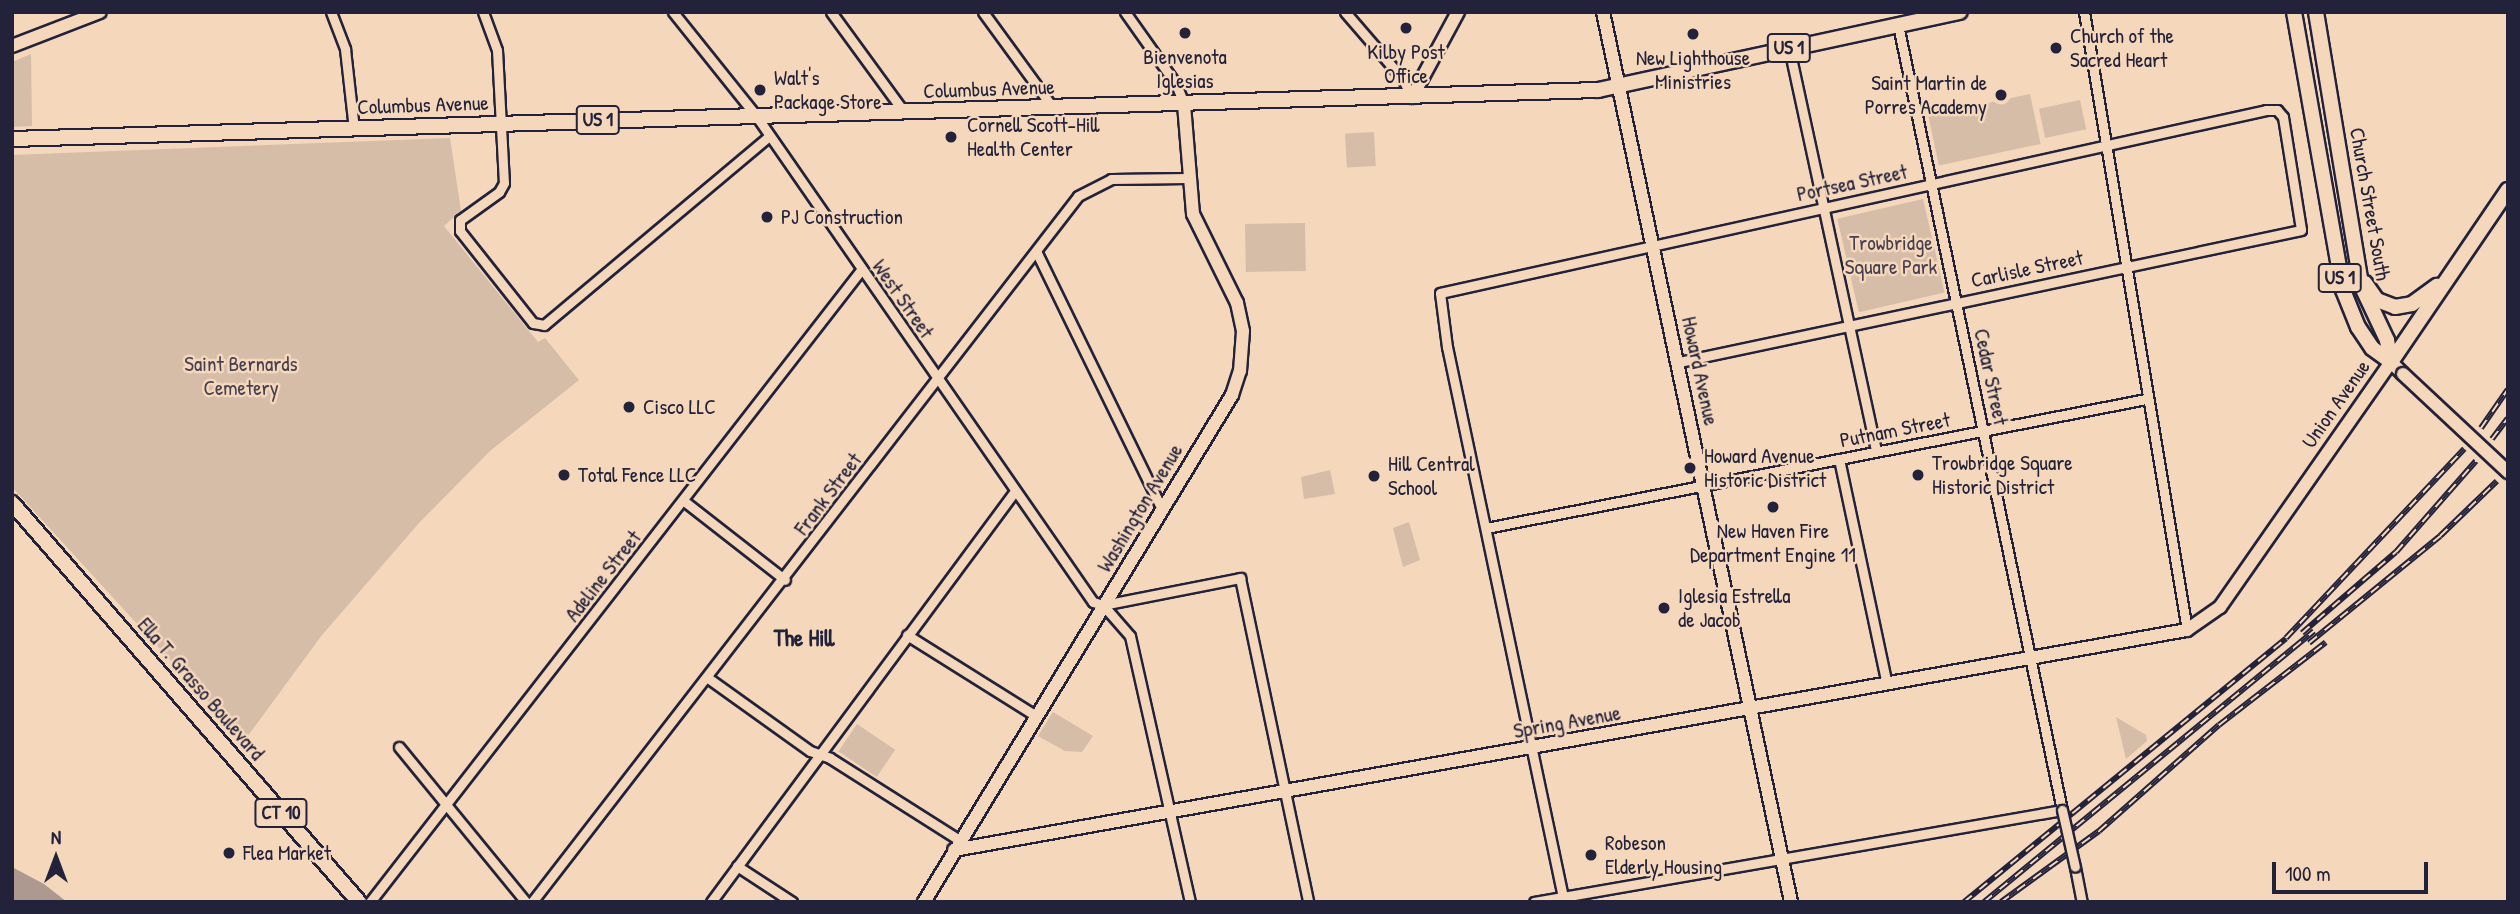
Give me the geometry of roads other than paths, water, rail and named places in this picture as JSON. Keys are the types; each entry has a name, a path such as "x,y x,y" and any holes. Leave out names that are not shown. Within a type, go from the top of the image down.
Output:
{"main road":[{"path":"12,46 100,12"},
{"path":"1412,97 1458,12"},
{"name":"Howard Avenue","path":"1603,12 1791,902"},
{"name":"Columbus Avenue","path":"12,139 1412,97 1618,86 1898,24 1922,16 1960,12"},
{"name":"Church Street South","path":"2294,12 2343,290 2358,327 2372,348 2391,362"},
{"name":"Church Street South","path":"2316,12 2363,293 2387,340 2391,362"},
{"name":"Washington Avenue","path":"923,902 1232,395 1243,347 1237,303 1198,229 1188,178 1184,104"},
{"name":"Union Avenue","path":"2187,630 2220,607 2508,190"},
{"name":"US 1","path":"2359,269 2374,296 2395,307 2416,302 2450,276"},
{"path":"2391,362 2508,472"},
{"name":"Ella T. Grasso Boulevard","path":"15,510 359,902"},
{"name":"Spring Avenue","path":"957,845 1171,813 2187,630"}],"street":[{"path":"331,12 345,49 354,129"},
{"path":"483,12 497,50 504,183 499,192 460,220 460,231 539,325 769,136"},
{"name":"West Street","path":"673,12 757,117 1093,602 1103,606 1130,636 1190,902"},
{"path":"831,12 905,113"},
{"path":"983,12 1053,108"},
{"path":"1125,12 1176,83 1184,104"},
{"path":"1345,12 1402,78 1412,97"},
{"path":"2084,12 2124,267 2187,630"},
{"name":"Cedar Street","path":"1898,24 2033,657 2060,810 2082,902"},
{"path":"1789,48 1876,451"},
{"name":"Portsea Street","path":"1486,528 1439,296 1447,288 2277,110 2283,117 2301,230"},
{"name":"Frank Street","path":"532,902 785,580 1078,197 1099,182 1188,178"},
{"name":"Carlisle Street","path":"1679,362 2301,230"},
{"path":"1036,251 1162,509"},
{"name":"Adeline Street","path":"370,902 861,270"},
{"name":"Putnam Street","path":"1486,528 2146,399"},
{"path":"1839,458 1887,684"},
{"path":"711,902 1015,491"},
{"path":"684,501 785,580"},
{"path":"1486,528 1564,899"},
{"path":"1103,606 1240,578 1308,902"},
{"path":"907,635 1036,716"},
{"path":"708,678 957,845"},
{"path":"399,747 526,902"},
{"path":"1534,902 1564,899 2060,810"},
{"path":"737,866 792,902"}],"railway":[{"path":"2481,428 2508,389"},
{"path":"2492,439 2508,418"},
{"path":"1964,902 2286,638 2464,449"},
{"path":"2302,633 2396,552 2476,461"},
{"path":"2309,643 2440,536 2497,481"},
{"path":"1984,902 2314,631"},
{"path":"2001,902 2099,831 2219,725 2326,642"}],"place":[{"name":"Kilby Post Office","path":"1406,28"},
{"name":"Bienvenota Iglesias","path":"1185,33"},
{"name":"New Lighthouse Ministries","path":"1693,34"},
{"name":"Church of the Sacred Heart","path":"2056,48"},
{"name":"Walt's Package Store","path":"760,90"},
{"name":"Saint Martin de Porres Academy","path":"2001,95"},
{"name":"Cornell Scott-Hill Health Center","path":"951,137"},
{"name":"PJ Construction","path":"767,217"},
{"name":"Cisco LLC","path":"629,407"},
{"name":"Howard Avenue Historic District","path":"1690,468"},
{"name":"Total Fence LLC","path":"564,475"},
{"name":"Trowbridge Square Historic District","path":"1918,475"},
{"name":"Hill Central School","path":"1374,476"},
{"name":"New Haven Fire Department Engine 11","path":"1773,507"},
{"name":"Iglesia Estrella de Jacob","path":"1664,608"},
{"name":"Flea Market","path":"229,853"},
{"name":"Robeson Elderly Housing","path":"1591,855"}],"district":[{"name":"The Hill","path":"804,638"}],"park label":[{"name":"Trowbridge Square Park","path":"1891,255"},
{"name":"Saint Bernards Cemetery","path":"241,376"}]}
